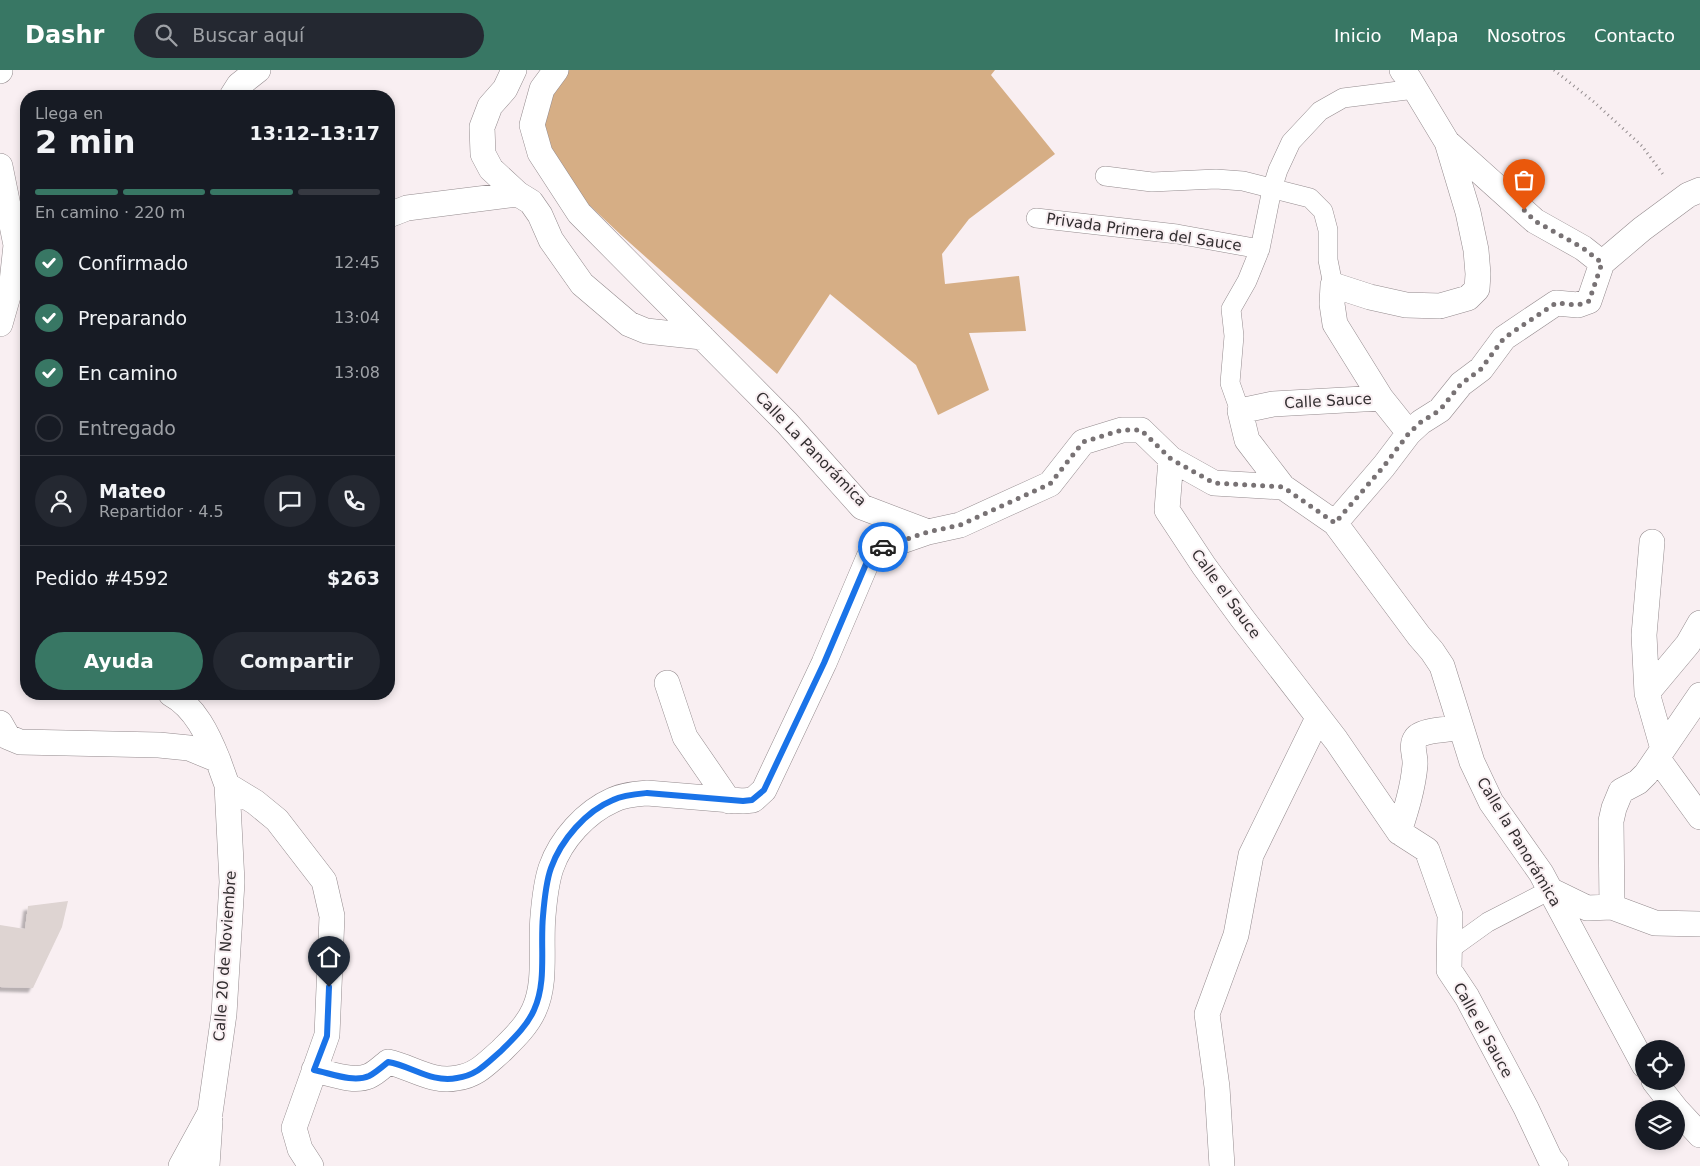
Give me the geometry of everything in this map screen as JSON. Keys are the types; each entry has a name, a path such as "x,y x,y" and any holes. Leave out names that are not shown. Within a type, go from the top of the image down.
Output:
{"street":[{"path":"236,90 239,85 258,70"},
{"path":"514,70 505,88 490,106 482,127 483,154 491,169 518,194 531,202 540,215 551,240 582,284 628,324 646,331 702,337"},
{"name":"Calle La Panorámica","path":"556,70 542,89 532,125 540,153 579,213 787,422 862,506 928,532"},
{"path":"1260,249 1272,188 1291,142 1320,111 1343,98 1409,80 1448,142 1535,221 1583,248 1602,263"},
{"path":"1105,176 1152,182 1243,181 1310,198 1324,211 1328,230 1328,260 1333,285 1370,297 1406,305 1440,306 1468,298 1477,289 1478,274 1476,250 1468,212 1448,142"},
{"path":"0,166 14,240 12,282 0,324"},
{"path":"1335,523 1384,466 1409,433 1421,422 1440,410 1461,384 1481,369 1504,338 1556,303 1578,305 1589,301 1602,263 1642,229 1694,193"},
{"path":"395,213 407,208 518,194"},
{"name":"Privada Primera del Sauce","path":"1036,218 1177,234 1260,249 1247,281 1231,309 1234,336 1230,383 1240,411"},
{"name":"Calle Sauce","path":"1240,411 1273,404 1381,398 1335,324 1332,304 1333,285"},
{"path":"1381,398 1409,433"},
{"path":"1240,411 1246,440 1283,487"},
{"path":"314,1070 354,1079 370,1076 388,1062 429,1077 456,1079 476,1073 524,1027 534,1010 541,988 543,915 551,868 572,832 593,811 614,799 647,793 729,801 752,800 764,790 824,663 869,557 879,549 928,532 960,525 1050,484 1083,442 1122,430 1141,430 1171,459 1214,483 1283,487"},
{"name":"Calle el Sauce","path":"1171,459 1167,510 1215,581 1336,740 1399,832 1427,850 1450,915 1449,970 1471,1006 1526,1108 1550,1159 1556,1166"},
{"name":"Calle la Panorámica","path":"1283,487 1335,523 1442,666 1472,762 1491,802 1541,873 1635,1048"},
{"path":"1652,542 1644,635 1647,693 1660,754 1700,817"},
{"path":"1647,693 1688,644 1700,623"},
{"path":"667,683 684,737 729,801"},
{"path":"1612,907 1611,820 1621,791 1638,782 1660,754 1700,695"},
{"name":"Calle 20 de Noviembre","path":"181,1166 210,1113 224,1014 232,882 227,785 210,740 182,700"},
{"path":"1222,1166 1217,1086 1207,1014 1236,936 1251,856 1318,718"},
{"path":"0,723 8,737 20,742 159,745 189,748 218,760"},
{"path":"1399,832 1413,783 1415,760 1413,748 1415,738 1422,733 1460,728"},
{"path":"227,785 255,802 277,820 324,881 332,916 327,1036 294,1128 300,1149 310,1166"},
{"path":"1449,950 1488,922 1550,890 1587,908 1612,907 1655,923 1700,924"},
{"path":"1661,1090 1669,1100"},
{"path":"207,1166 210,1113"},
{"path":"1685,1119 1700,1135"}],"path":[{"path":"1554,70 1594,102 1642,146 1669,183 1681,194 1694,193"}],"shaded area":[{"path":"563,70 995,70 991,75 1055,154 969,219 942,254 945,284 1019,276 1026,331 969,333 989,390 938,415 916,365 830,294 777,374 621,235 567,184 539,122"}],"building":[{"path":"68,901 62,927 33,988 0,987 0,925 25,929 28,906"}],"way so far":[{"path":"883,547 928,532 960,525 1050,484 1083,442 1122,430 1141,430 1171,459 1214,483 1283,487 1335,523 1384,466 1409,433 1421,422 1440,410 1461,384 1481,369 1504,338 1556,303 1578,305 1589,301 1602,263 1583,248 1535,221 1524,210"}],"route":[{"path":"329,987 327,1036 314,1070 354,1079 370,1076 388,1062 429,1077 456,1079 476,1073 524,1027 534,1010 541,988 543,915 551,868 562,846 572,832 593,811 614,799 647,793 743,801 752,800 764,790 824,663 869,557 883,547"}]}
